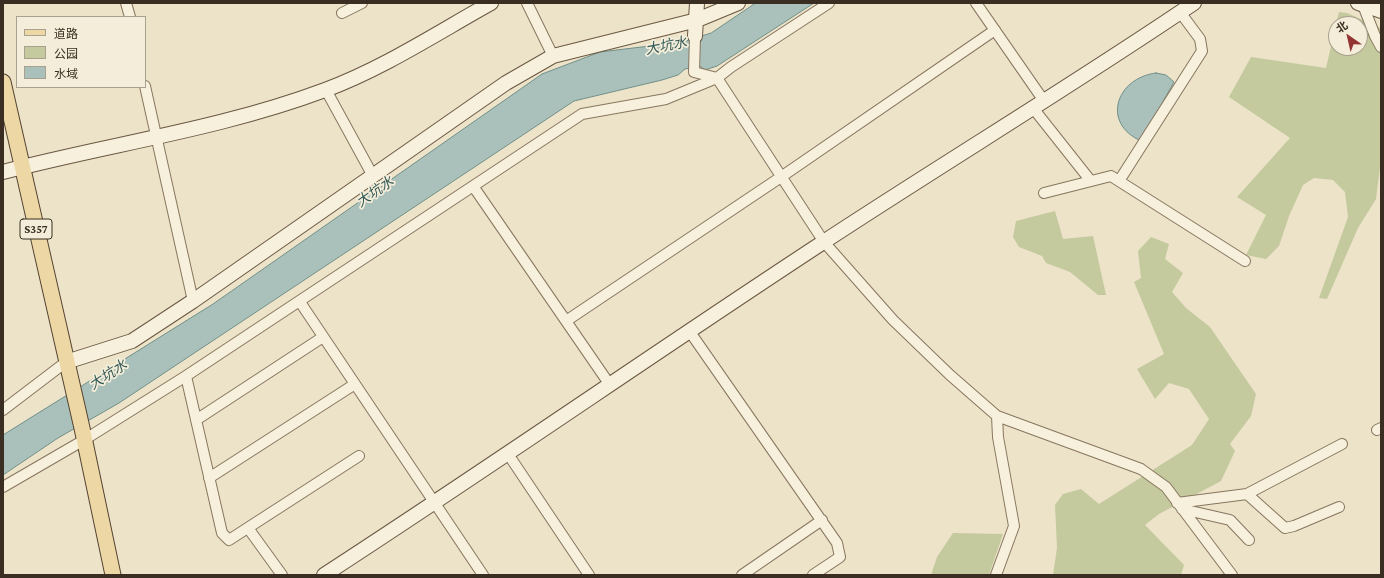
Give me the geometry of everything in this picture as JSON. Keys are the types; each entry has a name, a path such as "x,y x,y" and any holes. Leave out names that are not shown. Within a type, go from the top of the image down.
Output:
{"main road":[{"name":"S357","path":"3,82 83,434 113,575"}],"street":[{"path":"126,3 130,16"},
{"path":"342,13 362,3"},
{"path":"3,172 157,138 263,111 326,90 370,71 491,3"},
{"path":"527,3 553,56"},
{"path":"697,3 694,72 717,78 824,242 893,320 950,375 997,416 1141,469 1166,487 1232,575"},
{"path":"3,410 68,369 132,340 193,301 506,83 553,56 697,20 738,3"},
{"path":"3,487 83,434 186,376 582,114 666,99 717,78 829,3"},
{"path":"976,3 995,30 1038,105 1090,180"},
{"path":"324,575 435,503 824,242 1194,3"},
{"path":"1361,4 1381,11"},
{"path":"1361,4 1381,47"},
{"path":"1120,181 1202,51 1200,39 1180,12"},
{"path":"566,321 995,30"},
{"path":"145,88 193,301"},
{"path":"326,90 373,176"},
{"path":"1044,193 1090,180 1111,176 1245,261"},
{"path":"473,186 610,385"},
{"path":"300,302 483,575"},
{"path":"690,332 837,543 840,556 813,575"},
{"path":"196,420 323,337"},
{"path":"186,376 222,533 229,540 359,456"},
{"path":"209,478 355,384"},
{"path":"996,575 1014,526 998,438 997,416"},
{"path":"1180,506 1247,494 1342,444"},
{"path":"508,454 589,575"},
{"path":"1247,494 1285,528 1294,526 1339,507"},
{"path":"1180,506 1230,520 1249,540"},
{"path":"742,575 822,520"},
{"path":"248,528 282,575"}],"green space":[{"path":"1339,12 1354,16 1338,16"},
{"path":"1368,22 1381,28 1381,159 1376,199 1358,228 1327,299 1319,298 1348,217 1345,192 1333,180 1314,178 1303,185 1289,216 1279,246 1266,259 1246,255 1266,215 1237,197 1290,138 1229,97 1251,57 1326,68 1329,56 1368,56"},
{"path":"1055,211 1063,239 1093,236 1106,295 1098,295 1070,272 1046,263 1042,256 1019,247 1013,237 1016,221"},
{"path":"1151,237 1169,244 1165,259 1183,273 1172,292 1186,308 1210,327 1256,394 1251,416 1230,444 1235,451 1221,481 1159,514 1145,525 1184,565 1181,575 1053,575 1057,548 1055,505 1063,494 1081,489 1099,504 1192,445 1209,419 1189,389 1169,383 1155,399 1137,369 1164,354 1134,282 1141,278 1138,251"},
{"path":"953,533 1003,534 989,575 931,575 937,557"}],"water":[{"name":"大坑水","path":"756,3 814,3 717,66 705,70 700,66 685,69 678,75 662,80 574,101 119,403 58,438 3,475 3,435 213,304 542,74 600,52 683,42 711,33"},
{"path":"1156,73 1166,75 1174,82 1141,141 1129,133 1121,123 1118,113 1118,102 1123,92 1131,83 1142,77"}]}
